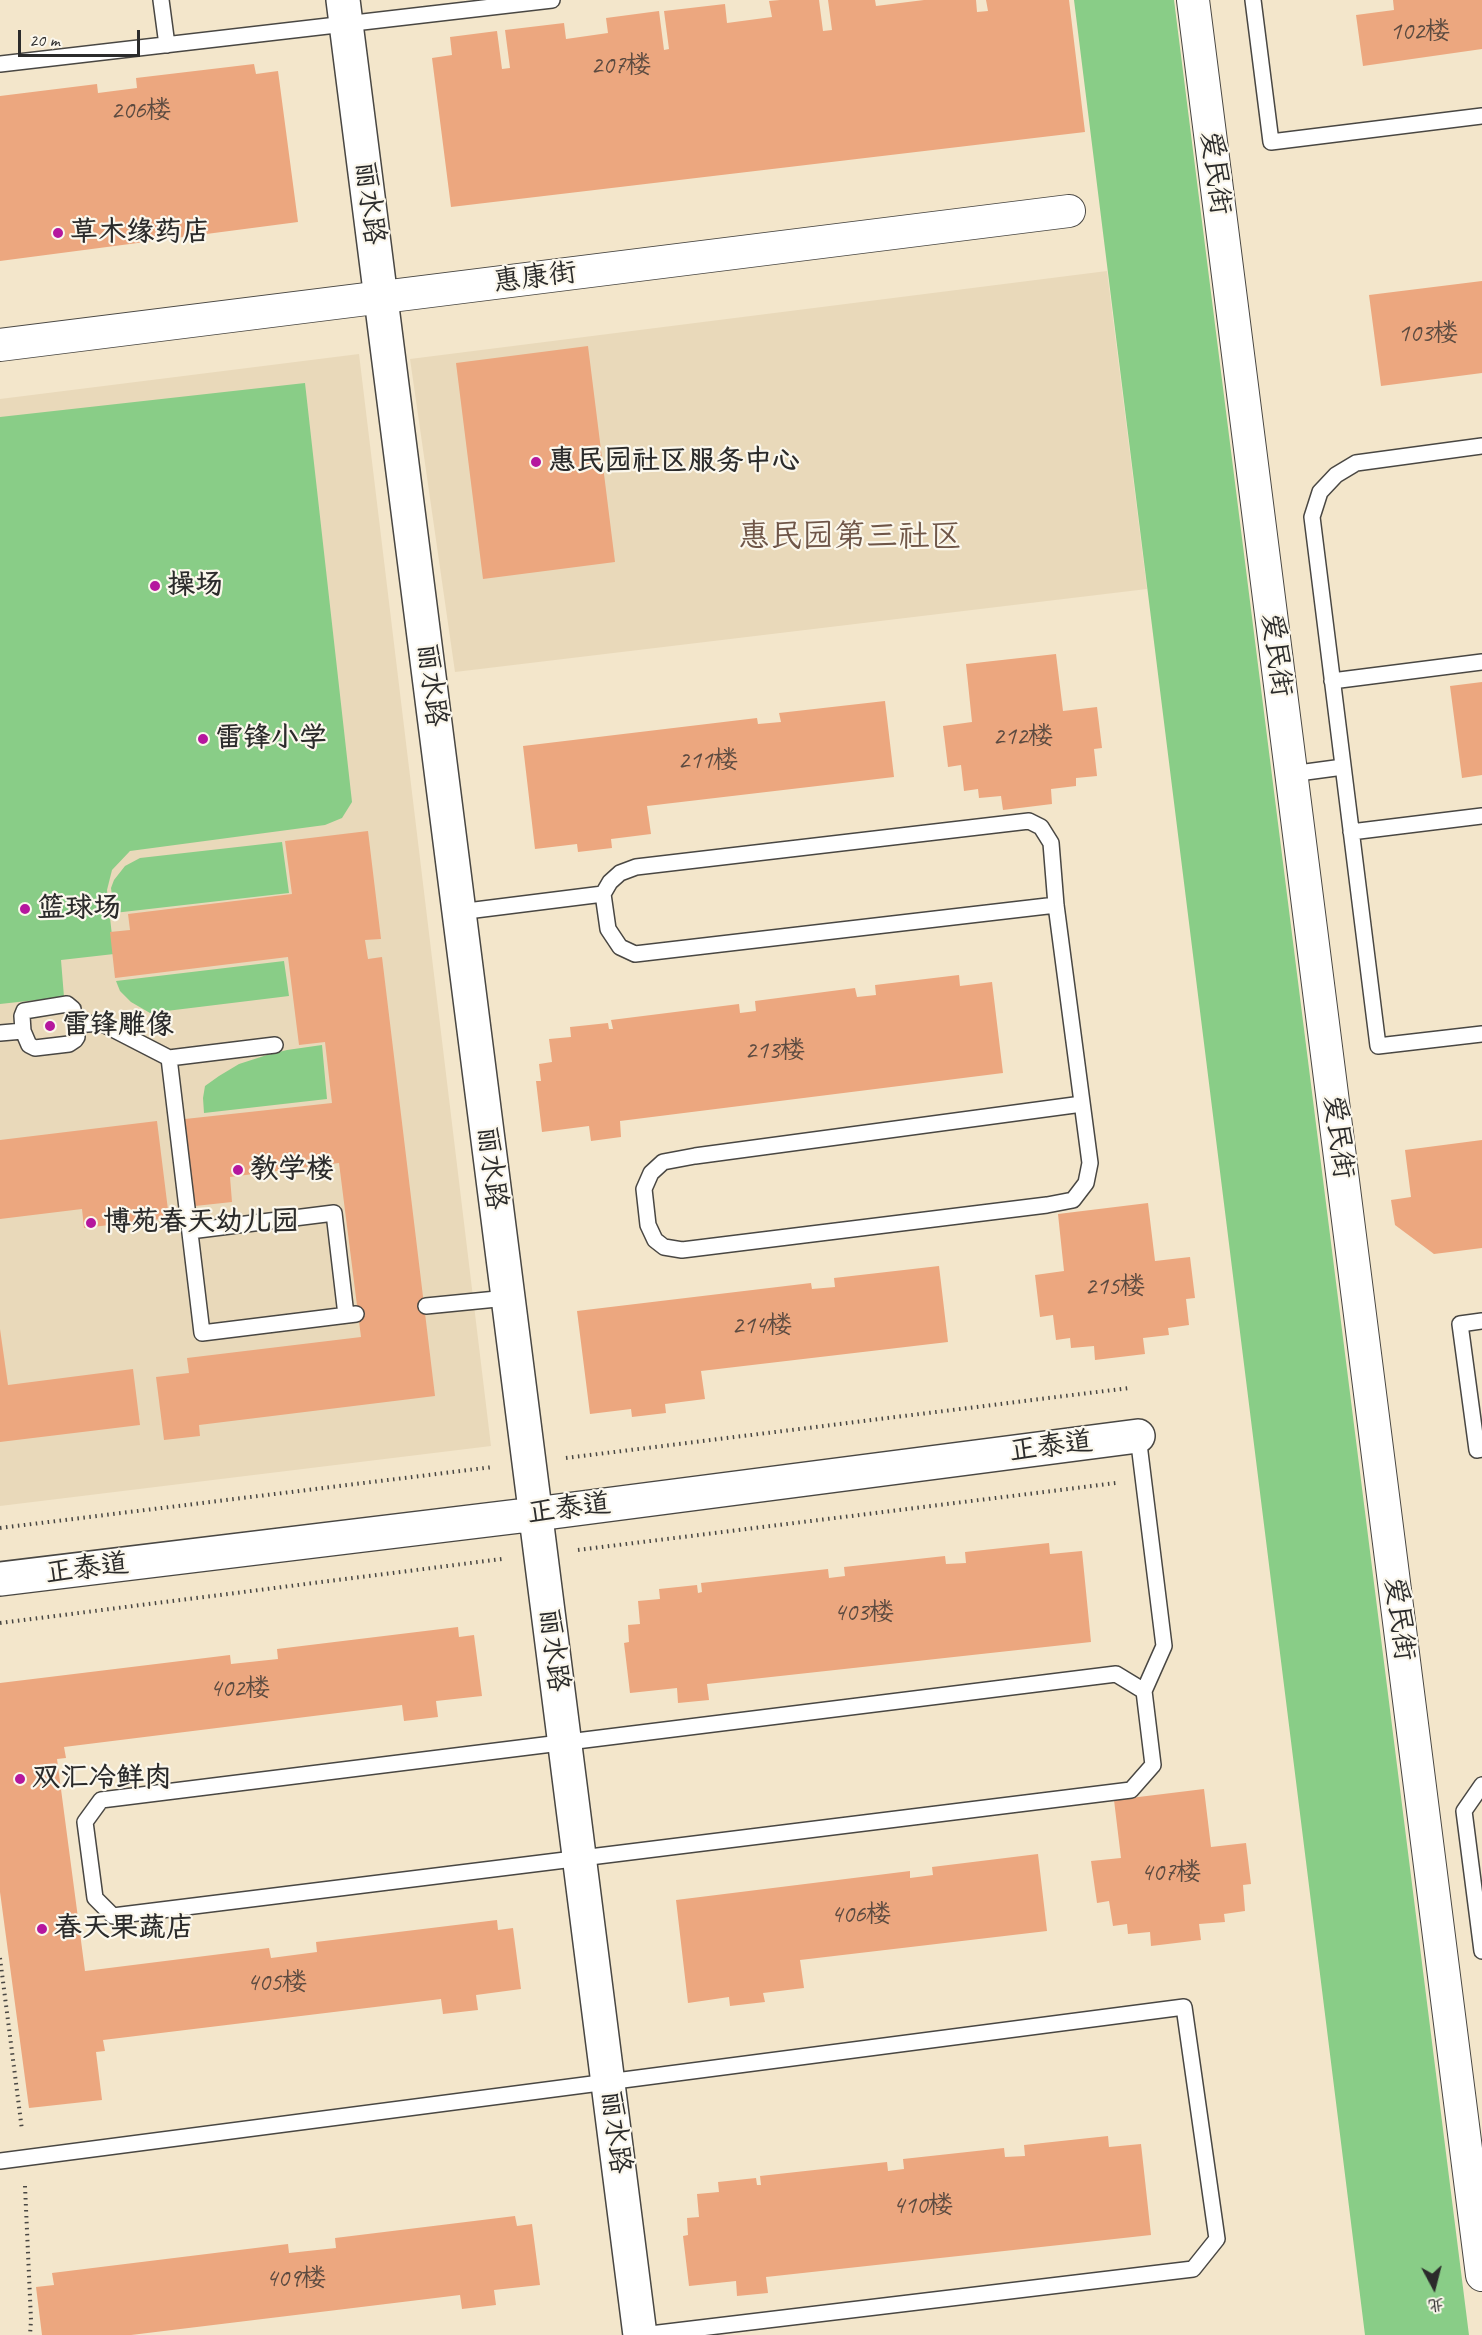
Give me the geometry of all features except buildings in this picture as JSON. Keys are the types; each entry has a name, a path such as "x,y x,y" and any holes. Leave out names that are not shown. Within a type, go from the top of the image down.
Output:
{"street":[{"name":"爱民街","path":"1193,0 1482,2274"},
{"name":"丽水路","path":"344,12 641,2335"},
{"name":"惠康街","path":"0,345 1069,211"},
{"name":"正泰道","path":"0,1580 536,1514 1138,1436"}],"lane":[{"path":"161,0 166,45"},
{"path":"0,64 166,45 344,12 552,0"},
{"path":"1253,0 1271,142 1482,116"},
{"path":"1482,446 1356,463 1335,476 1320,492 1312,517 1378,1046 1482,1034"},
{"path":"1332,681 1482,662"},
{"path":"1291,774 1343,766"},
{"path":"1351,832 1482,816"},
{"path":"1056,905 635,954 620,947 608,929 603,894 610,882 620,873 636,867 1029,822 1041,827 1051,843 1056,905 1090,1163 1086,1184 1072,1200 1035,1207 682,1250 663,1247 655,1240 648,1225 644,1189 651,1173 663,1162 1082,1104"},
{"path":"459,912 603,894"},
{"path":"67,1004 73,1009 77,1037 69,1044 35,1048 29,1045 23,1031 24,1011 67,1004"},
{"path":"75,1025 101,1023 169,1058 275,1045"},
{"path":"0,1033 23,1031"},
{"path":"169,1058 202,1333 351,1315 334,1213 190,1231"},
{"path":"426,1306 507,1298"},
{"path":"1482,1321 1460,1324 1477,1450 1482,1449"},
{"path":"1138,1436 1164,1646 1144,1691 1154,1765 1131,1790 114,1916 95,1898 85,1822 101,1800 1116,1674 1144,1691"},
{"path":"1481,1941 1464,1811 1482,1785"},
{"path":"0,2161 1184,2007 1218,2239 1193,2269 641,2335"}],"shaded area":[{"path":"1107,271 1147,589 455,672 410,359"},
{"name":"雷锋小学","path":"359,354 491,1446 0,1506 0,399"}],"green space":[{"path":"1074,0 1174,0 1469,2335 1365,2335"},
{"name":"操场","path":"305,383 352,802 342,818 325,825 130,851 112,870 107,890 114,954 61,960 64,997 0,1004 0,417"},
{"path":"282,842 289,893 114,913 111,888 114,880 125,866 140,858"},
{"path":"284,961 289,996 150,1013 131,1002 120,991 116,981"},
{"path":"322,1045 327,1099 204,1113 205,1086 239,1064 287,1050"}],"place":[{"name":"草木缘药店","path":"58,233"},
{"name":"惠民园社区服务中心","path":"536,462"},
{"name":"操场","path":"155,586"},
{"name":"雷锋小学","path":"203,739"},
{"name":"篮球场","path":"25,909"},
{"name":"雷锋雕像","path":"50,1026"},
{"name":"教学楼","path":"238,1170"},
{"name":"博苑春天幼儿园","path":"91,1223"},
{"name":"双汇冷鲜肉","path":"20,1779"},
{"name":"春天果蔬店","path":"42,1929"}],"district":[{"name":"惠民园第三社区","path":"850,538"}]}
